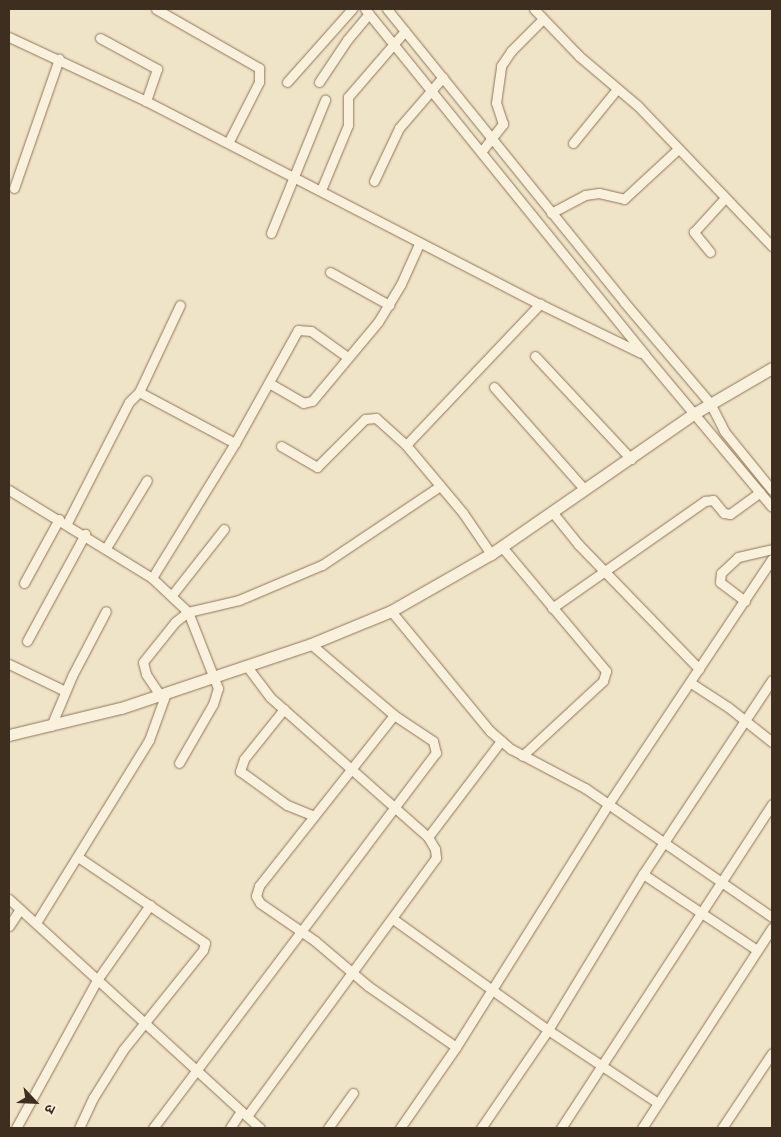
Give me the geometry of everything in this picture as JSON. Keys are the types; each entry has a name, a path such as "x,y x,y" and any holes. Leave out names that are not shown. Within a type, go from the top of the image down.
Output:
{"street":[{"path":"156,9 259,68 259,82 228,142"},
{"path":"287,82 352,9"},
{"path":"387,9 544,205 710,403 724,431 772,490"},
{"path":"534,9 617,88 772,246"},
{"path":"319,82 367,11 644,354 772,507"},
{"path":"480,152 504,124 496,103 500,90 498,73 511,51 543,19"},
{"path":"321,190 348,125 348,96 392,42 405,31"},
{"path":"9,37 146,101 321,190 419,244 644,354"},
{"path":"100,38 157,69 146,101"},
{"path":"14,188 59,59"},
{"path":"374,181 399,128 430,88 443,77"},
{"path":"573,143 617,88"},
{"path":"270,233 325,100"},
{"path":"460,127 473,115"},
{"path":"551,213 585,195 599,193 624,199 654,169 677,150"},
{"path":"710,252 694,232 724,199"},
{"path":"532,215 544,205"},
{"path":"269,383 307,403 389,305 419,244"},
{"path":"330,272 389,305"},
{"path":"611,313 624,302"},
{"path":"406,445 540,304"},
{"path":"24,582 63,521 129,402 138,392 180,305"},
{"path":"152,578 235,443 298,330 311,331 346,356"},
{"path":"535,356 630,459"},
{"path":"9,735 51,726 163,694 311,644 390,611 491,554 710,403 772,368"},
{"path":"494,387 585,490"},
{"path":"138,392 235,443"},
{"path":"280,446 317,467 369,416 376,418 406,445 440,486 491,554"},
{"path":"106,548 147,480"},
{"path":"163,694 146,674 143,662 171,627 188,612 239,600 322,565 440,486"},
{"path":"9,490 85,534 152,578 188,612 216,676 218,688 214,704 179,763"},
{"path":"552,608 605,569 705,501 713,500 724,513 730,514 760,492"},
{"path":"553,513 578,544 605,569 700,669"},
{"path":"172,595 224,529"},
{"path":"27,641 85,534"},
{"path":"502,547 552,608 604,666 606,676 522,756"},
{"path":"745,601 720,582 721,573 738,557 772,549"},
{"path":"400,1128 456,1046 607,806 691,683 772,559"},
{"path":"51,726 65,691 106,611"},
{"path":"390,611 501,742 522,756 565,775 607,806 772,917"},
{"path":"153,1128 437,750 433,741 394,715 311,644"},
{"path":"9,664 65,691"},
{"path":"230,1128 244,1113 393,919 436,858 436,849 428,837 284,709 247,666"},
{"path":"481,1128 548,1030 643,874 772,680"},
{"path":"691,683 746,720 772,742"},
{"path":"36,923 149,740 163,694"},
{"path":"284,709 244,758 240,771 287,805 314,816"},
{"path":"394,715 259,886 256,896 260,903 300,930 352,972 456,1046"},
{"path":"428,837 501,742"},
{"path":"561,1128 772,804"},
{"path":"78,857 205,943 203,950 145,1024 103,1082 79,1128"},
{"path":"643,874 757,950"},
{"path":"9,898 260,1128"},
{"path":"16,1128 97,980 150,905"},
{"path":"9,926 20,909"},
{"path":"393,919 548,1030 658,1103"},
{"path":"642,1128 772,928"},
{"path":"722,1128 772,1052"},
{"path":"328,1128 353,1093"}]}
